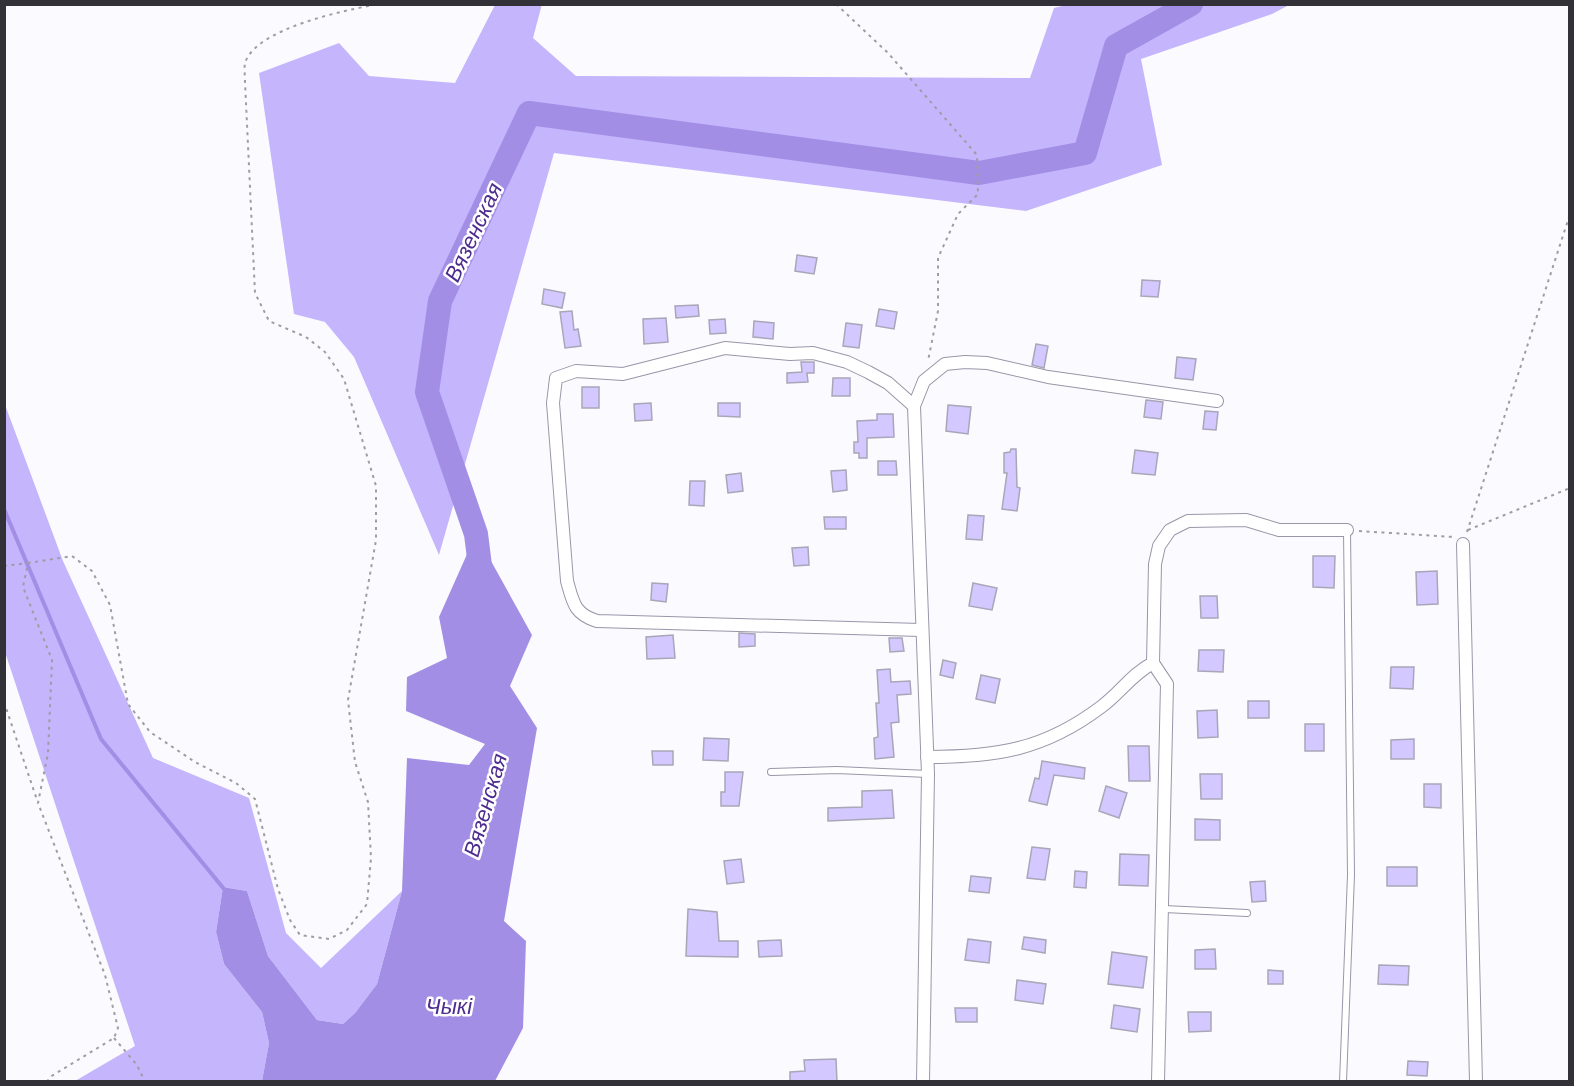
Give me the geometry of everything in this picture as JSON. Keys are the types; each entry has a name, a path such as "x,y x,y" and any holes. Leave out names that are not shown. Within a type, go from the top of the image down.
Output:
{"street":[{"path":"914,406 888,383 829,356 725,348 623,374 576,371 561,374 556,378 553,403 567,581 574,604 583,617 597,621 921,630"},
{"path":"923,1082 928,774 914,406 924,381 945,364 987,363 1048,377 1217,402"},
{"path":"1158,1082 1164,909 1167,684 1153,663 1155,564 1159,546 1170,530 1188,521 1246,520 1279,530 1347,530"},
{"path":"1463,544 1476,1082"},
{"path":"927,757 972,757 1039,744 1102,707 1139,670 1153,663"}],"lane":[{"path":"1343,1082 1351,875 1347,530"},
{"path":"771,772 837,770 928,774"},
{"path":"1164,909 1246,913"}],"path":[{"path":"4,566 72,556 92,571 110,605 128,704 150,732 195,762 236,783 255,799 278,889 290,920 300,934 328,939 347,930 367,904 371,858 368,802 355,762 348,699 376,540 376,486 344,379 325,352 306,337 269,321 255,294 246,149 245,63 260,42 327,14 379,4"},
{"path":"836,4 888,53 977,156 978,194 958,214 938,258 938,311 924,381"},
{"path":"1347,530 1454,537 1463,544 1569,214"},
{"path":"1468,530 1569,488"},
{"path":"28,563 23,587 52,660 48,753 38,803"},
{"path":"4,702 38,803 105,975 118,1028 114,1038 50,1077 47,1082"},
{"path":"114,1038 137,1065 145,1082"}],"shaded area":[{"path":"542,4 533,38 576,76 1030,78 1054,8 1070,4 1289,5 1272,14 1141,59 1162,165 1026,211 554,153 439,555 354,357 325,322 294,314 259,73 339,43 369,76 455,83 495,5"},
{"path":"4,402 63,561 153,758 249,798 286,933 321,968 402,891 377,984 355,1013 343,1024 317,1020 268,956 247,891 223,887 216,932 224,964 262,1012 269,1043 262,1081 75,1081 135,1046 5,652"}],"water":[{"name":"Чыкі","path":"476,534 532,635 510,686 537,728 504,921 526,941 523,1028 495,1081 262,1081 269,1043 262,1012 224,964 216,932 223,887 247,891 268,956 317,1020 343,1024 355,1013 377,984 402,891 407,758 469,765 485,744 406,711 407,677 447,658 439,617"}],"building":[{"path":"797,255 817,258 814,274 795,271"},
{"path":"1142,280 1160,281 1158,297 1141,296"},
{"path":"544,289 565,293 562,308 542,304"},
{"path":"698,305 699,316 676,318 675,306"},
{"path":"879,309 897,312 894,329 876,326"},
{"path":"572,311 574,330 578,329 581,346 565,348 560,312"},
{"path":"666,318 668,342 644,344 643,319"},
{"path":"725,319 726,333 710,334 709,320"},
{"path":"754,321 774,323 773,339 753,337"},
{"path":"846,323 862,325 859,348 843,346"},
{"path":"1036,344 1048,346 1044,368 1032,365"},
{"path":"1177,357 1196,359 1193,380 1175,378"},
{"path":"801,362 814,362 814,373 807,373 808,382 787,383 787,373 802,372"},
{"path":"833,378 850,378 850,396 832,396"},
{"path":"582,387 599,387 599,408 582,408"},
{"path":"1146,400 1163,402 1161,419 1144,417"},
{"path":"651,403 652,420 635,421 634,404"},
{"path":"718,403 740,403 740,417 718,416"},
{"path":"948,405 971,407 968,434 946,431"},
{"path":"1205,411 1218,412 1216,430 1203,429"},
{"path":"877,414 893,414 894,437 867,438 867,458 859,458 859,453 854,453 854,442 858,442 857,421 877,420"},
{"path":"1011,449 1016,449 1017,487 1020,488 1017,511 1002,509 1007,473 1004,473 1004,453 1010,452"},
{"path":"1135,450 1158,453 1155,475 1132,473"},
{"path":"878,461 896,461 897,475 878,475"},
{"path":"846,470 847,490 833,492 831,471"},
{"path":"741,473 743,491 728,493 726,475"},
{"path":"690,481 705,481 704,506 689,505"},
{"path":"968,515 984,516 982,540 966,539"},
{"path":"824,517 846,517 846,529 825,529"},
{"path":"808,547 809,565 794,566 792,548"},
{"path":"1313,556 1335,556 1334,588 1313,587"},
{"path":"1437,571 1438,604 1417,605 1416,572"},
{"path":"652,583 668,584 666,602 651,600"},
{"path":"973,583 997,588 992,610 969,606"},
{"path":"1200,596 1217,596 1218,618 1201,618"},
{"path":"739,633 755,634 755,646 739,647"},
{"path":"673,635 675,658 647,659 646,637"},
{"path":"889,638 902,638 904,651 890,652"},
{"path":"1199,650 1224,650 1223,672 1198,671"},
{"path":"943,660 956,663 953,678 940,675"},
{"path":"1391,667 1414,667 1413,689 1390,688"},
{"path":"890,669 891,682 910,681 911,694 897,695 899,722 891,723 894,757 875,759 874,738 878,737 876,703 879,703 877,670"},
{"path":"981,675 1000,679 995,703 976,699"},
{"path":"1248,701 1269,701 1269,718 1248,718"},
{"path":"1217,710 1218,737 1198,738 1197,711"},
{"path":"1305,724 1324,724 1324,751 1305,751"},
{"path":"704,738 729,739 728,761 703,760"},
{"path":"1414,739 1414,759 1391,759 1391,740"},
{"path":"1128,746 1149,746 1150,781 1129,781"},
{"path":"652,751 673,751 673,765 653,765"},
{"path":"1042,761 1085,768 1084,779 1054,775 1047,805 1029,801 1035,778 1039,779"},
{"path":"725,772 743,772 739,806 721,806 721,792 725,792"},
{"path":"1200,774 1222,774 1222,799 1201,799"},
{"path":"1424,784 1441,784 1441,808 1424,807"},
{"path":"1106,786 1127,793 1119,818 1099,811"},
{"path":"892,790 894,818 828,821 828,808 862,807 862,791"},
{"path":"1195,819 1220,820 1220,840 1195,840"},
{"path":"1032,847 1050,849 1045,880 1027,878"},
{"path":"1120,854 1149,855 1148,886 1119,885"},
{"path":"741,859 744,882 727,884 724,861"},
{"path":"1387,867 1417,867 1417,886 1387,886"},
{"path":"1075,871 1087,872 1086,888 1074,887"},
{"path":"971,876 991,878 989,893 969,891"},
{"path":"1265,881 1266,901 1252,902 1250,882"},
{"path":"688,909 717,912 719,941 738,941 738,957 686,956"},
{"path":"1024,937 1046,940 1045,953 1022,949"},
{"path":"968,939 991,942 989,963 965,960"},
{"path":"781,940 782,956 759,957 758,941"},
{"path":"1215,949 1216,969 1195,969 1195,950"},
{"path":"1112,952 1147,957 1143,988 1108,984"},
{"path":"1379,965 1409,966 1408,985 1378,984"},
{"path":"1268,970 1283,971 1283,984 1268,984"},
{"path":"1017,980 1046,984 1043,1004 1015,1000"},
{"path":"1114,1005 1140,1009 1137,1032 1111,1028"},
{"path":"955,1008 977,1008 977,1022 956,1022"},
{"path":"1188,1012 1211,1012 1211,1031 1189,1032"},
{"path":"836,1059 837,1082 790,1082 790,1072 805,1071 804,1060"},
{"path":"1408,1061 1428,1062 1427,1076 1407,1075"}],"waterway":[{"name":"Вязенская","path":"480,566 476,534 427,392 440,301 529,113 979,173 1085,153 1116,46 1191,4"},
{"path":"4,509 101,739 224,889"}]}
